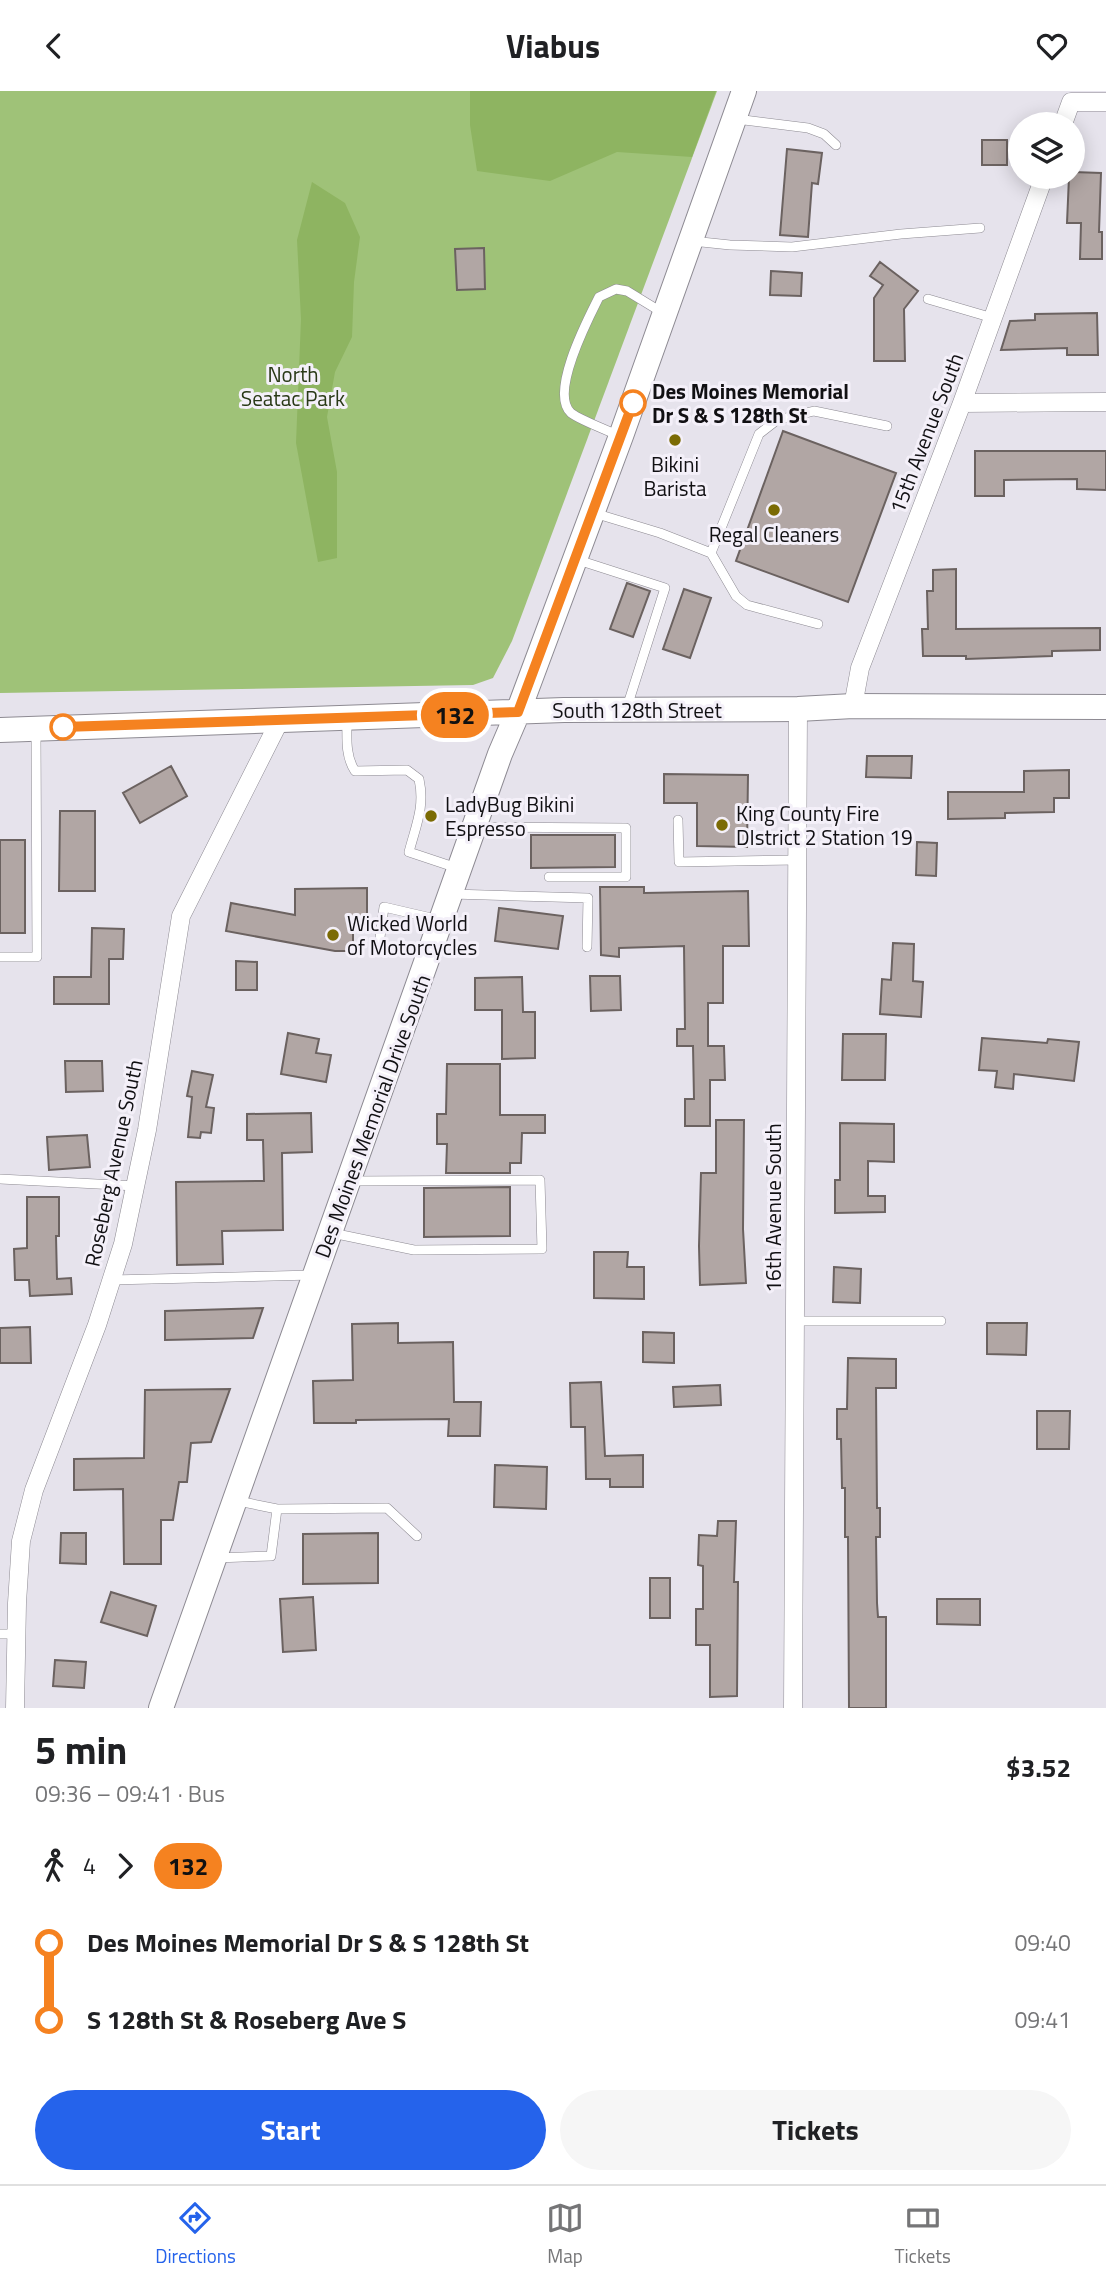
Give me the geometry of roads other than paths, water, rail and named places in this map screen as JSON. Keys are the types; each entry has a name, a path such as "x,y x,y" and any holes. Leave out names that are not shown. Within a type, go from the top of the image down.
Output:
{"main road":[{"name":"Des Moines Memorial Drive South","path":"161,1708 500,754 593,513 744,91"},
{"name":"South 128th Street","path":"0,730 626,709 1106,707"}],"street":[{"path":"1068,112 1072,102 1103,98"},
{"name":"15th Avenue South","path":"853,706 860,668 962,403 1040,189"},
{"path":"962,403 1106,402"},
{"name":"16th Avenue South","path":"793,1708 798,709"},
{"name":"Roseberg Avenue South","path":"15,1708 8,1634 21,1541 34,1490 97,1325 123,1244 148,1130 181,916 280,720"}],"lane":[{"path":"734,119 808,128 824,134 836,145"},
{"path":"691,240 730,245 792,247 980,228"},
{"path":"621,436 570,412 564,398 566,377 599,297 617,289 626,291 665,314"},
{"path":"928,299 993,318"},
{"path":"711,553 759,434 777,420 814,411 887,426"},
{"path":"593,513 660,533 711,553 736,596 747,605 818,624"},
{"path":"575,560 665,588 626,709"},
{"path":"346,718 348,752 355,771 407,770 419,779 422,809 409,852 460,869"},
{"path":"0,957 37,957 36,729"},
{"path":"678,820 679,862 797,860"},
{"path":"474,828 626,828 626,877 549,877"},
{"path":"451,894 588,898 587,947"},
{"path":"379,945 383,907 442,921"},
{"path":"0,1179 136,1186"},
{"path":"330,1233 414,1250 542,1249 540,1179 349,1181"},
{"path":"111,1280 315,1275"},
{"path":"795,1321 941,1321"},
{"path":"235,1500 277,1509 387,1508 417,1536"},
{"path":"214,1558 271,1556 277,1509"}],"place":[{"name":"Des Moines Memorial Dr S & S 128th St","path":"633,403"},
{"name":"Bikini Barista","path":"675,440"},
{"name":"Regal Cleaners","path":"774,510"},
{"name":"LadyBug Bikini Espresso","path":"431,816"},
{"name":"King County Fire DIstrict 2 Station 19","path":"722,825"},
{"name":"Wicked World of Motorcycles","path":"333,935"}],"park label":[{"name":"North Seatac Park","path":"293,386"}]}
